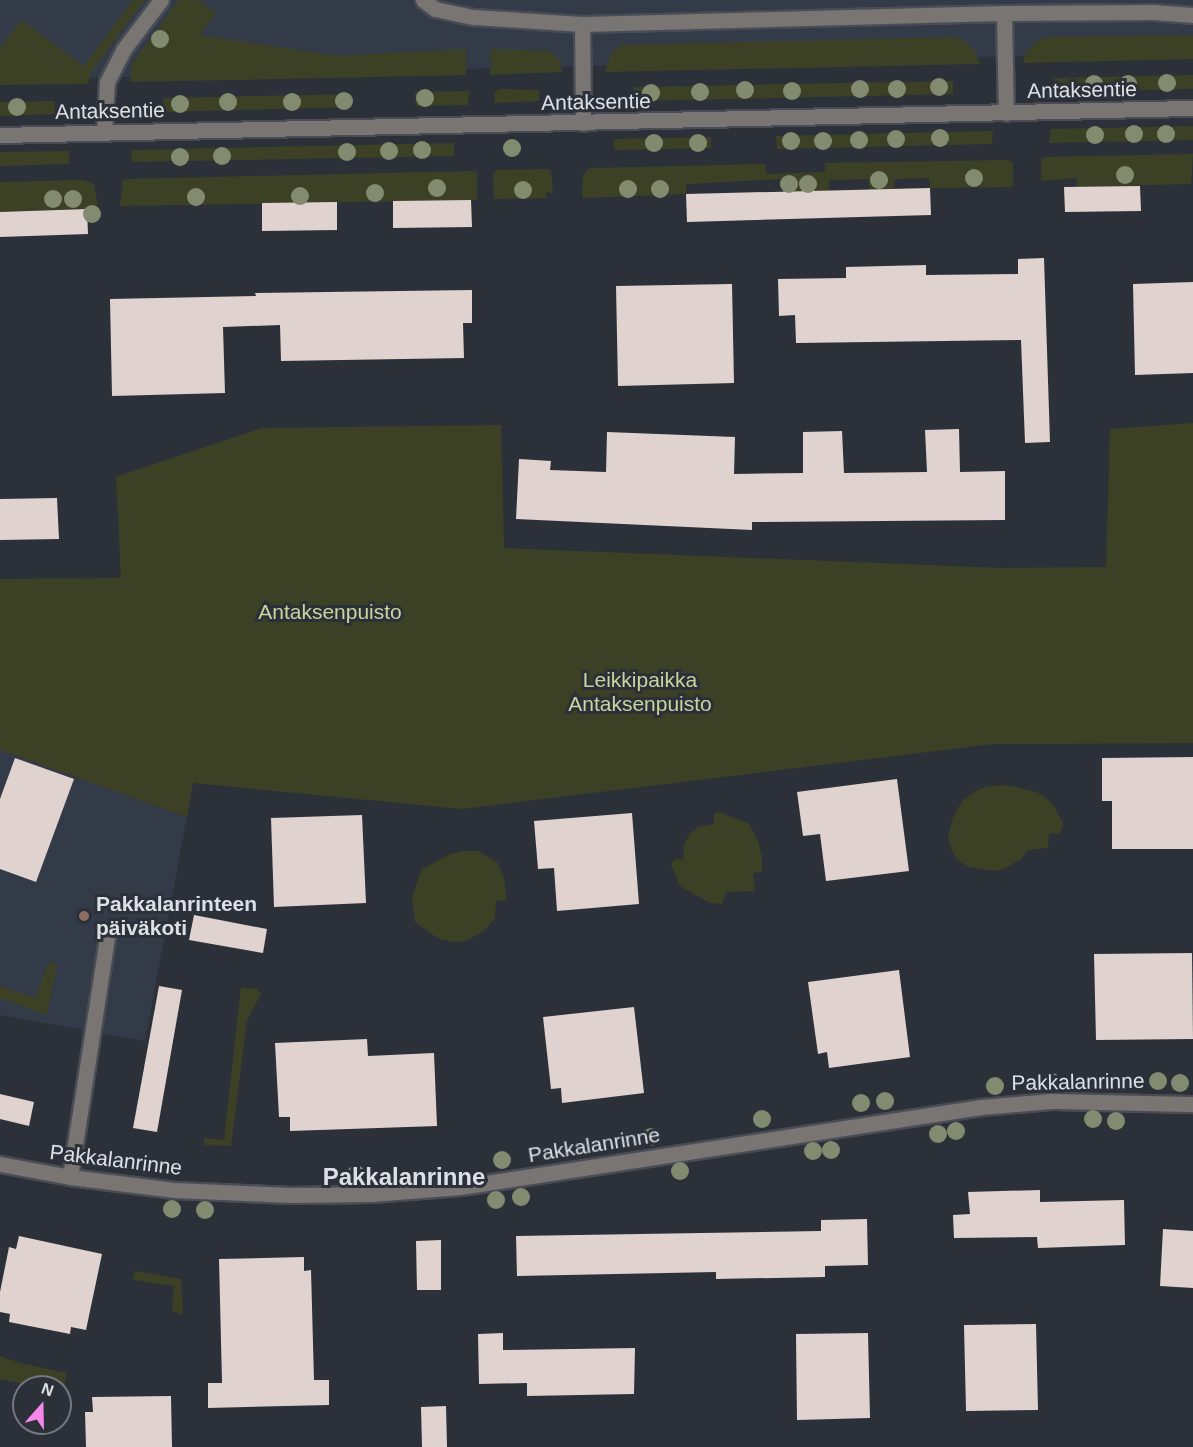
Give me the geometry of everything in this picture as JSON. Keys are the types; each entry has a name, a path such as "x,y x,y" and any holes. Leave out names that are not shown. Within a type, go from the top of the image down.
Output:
{"street":[{"path":"104,132 107,82 123,50 161,0"},
{"path":"423,0 435,9 474,16 582,24 1004,13 1154,12 1193,15"},
{"path":"1004,13 1006,113"},
{"path":"582,24 584,123"},
{"name":"Antaksentie","path":"0,135 1193,108"},
{"path":"70,1177 108,932"},
{"name":"Pakkalanrinne","path":"0,1164 70,1177 174,1190 291,1195 372,1194 478,1184 981,1107 1062,1101 1193,1104"}],"shaded area":[{"path":"0,0 1193,0 1193,52 0,80"},
{"name":"Pakkalanrinteen päiväkoti","path":"0,750 187,817 145,1041 0,1015"}],"green space":[{"path":"133,0 145,0 91,72 88,84 0,85 0,48 21,20 84,66"},
{"path":"179,0 199,0 216,13 200,35 337,56 466,49 466,75 130,82 132,64"},
{"path":"1193,35 1193,59 1023,63 1026,52 1039,40 1047,37"},
{"path":"954,37 965,41 974,50 980,64 605,72 612,51 622,45"},
{"path":"491,49 550,51 560,61 562,72 490,75"},
{"path":"1193,75 1193,89 1054,92 1054,78"},
{"path":"953,81 953,94 633,101 634,87"},
{"path":"499,89 539,90 539,101 494,103 495,92"},
{"path":"469,91 468,105 416,106 415,92"},
{"path":"351,94 352,107 164,112 163,98"},
{"path":"55,101 54,114 0,116 0,102"},
{"path":"1193,126 1193,140 1049,143 1051,129"},
{"path":"993,131 992,144 777,149 776,136"},
{"path":"711,137 711,148 614,150 614,139"},
{"path":"454,143 454,156 132,162 131,150"},
{"path":"69,151 69,164 0,166 0,152"},
{"path":"1193,154 1191,184 1077,187 1077,178 1041,181 1041,159 1044,157"},
{"path":"1007,160 1013,163 1013,187 930,188 929,178 895,179 894,189 869,190 869,179 829,180 829,191 785,191 784,179 686,184 686,194 583,198 582,192 583,175 590,168 765,164 766,174 825,172 825,163"},
{"path":"548,169 551,171 553,194 546,192 546,198 494,199 493,174 497,170"},
{"path":"477,172 477,200 120,206 123,180 127,179"},
{"path":"83,180 94,184 98,208 0,212 0,182"},
{"name":"Antaksenpuisto","path":"1193,423 1193,743 993,744 462,809 193,783 187,817 0,750 0,579 121,578 116,477 262,428 501,425 504,548 1002,568 1106,567 1110,429"},
{"path":"1005,785 1037,792 1052,803 1063,823 1061,831 1059,834 1049,833 1048,848 1027,850 1022,858 1004,869 993,871 969,867 957,860 951,848 948,837 953,817 963,800 974,792 985,787"},
{"path":"719,812 749,824 758,840 762,857 762,872 753,873 755,891 726,892 722,904 710,903 680,886 671,864 675,859 683,860 684,845 690,834 698,827 714,824 714,814"},
{"path":"478,851 498,863 504,879 507,900 496,901 495,918 483,932 465,941 453,942 439,939 415,922 412,898 421,870 450,854"},
{"path":"49,962 57,965 47,1015 0,998 0,986 35,998"},
{"path":"241,987 257,989 261,994 247,1020 231,1146 204,1145 204,1138 224,1140"},
{"path":"135,1271 181,1279 183,1315 172,1311 174,1286 133,1280"},
{"path":"0,1356 20,1363 67,1373 67,1375 12,1375 12,1381 0,1379"}],"building":[{"path":"1140,186 1141,211 1065,212 1064,187"},
{"path":"930,188 931,215 687,222 686,194"},
{"path":"471,200 472,227 393,228 393,201"},
{"path":"337,202 337,230 262,231 262,203"},
{"path":"87,209 88,234 0,237 0,212"},
{"path":"1044,258 1050,442 1025,443 1021,340 796,343 795,315 779,316 778,279 846,278 846,267 926,265 926,275 1018,274 1018,259"},
{"path":"1193,282 1193,373 1135,375 1133,284"},
{"path":"732,284 734,383 618,386 616,286"},
{"path":"472,290 472,323 463,323 464,358 281,361 280,325 223,327 225,393 112,396 110,299 256,296 255,293"},
{"path":"959,429 960,472 1005,471 1005,520 752,522 752,530 516,519 519,459 551,461 550,470 606,472 607,432 735,437 734,474 803,473 803,432 842,431 844,473 927,472 925,430"},
{"path":"57,498 59,539 0,540 0,499"},
{"path":"1193,757 1193,849 1112,849 1112,801 1102,801 1102,758"},
{"path":"15,758 74,779 36,882 0,869 0,799"},
{"path":"897,779 909,871 826,881 820,834 803,836 797,792"},
{"path":"632,813 639,904 557,911 554,868 538,869 534,821"},
{"path":"362,815 366,903 274,907 271,818"},
{"path":"194,915 267,929 263,953 189,940"},
{"path":"1192,953 1193,1039 1096,1040 1094,954"},
{"path":"899,970 910,1057 829,1068 827,1052 818,1054 808,982"},
{"path":"159,986 182,990 157,1132 133,1128"},
{"path":"634,1007 644,1093 562,1103 561,1088 551,1089 543,1017"},
{"path":"367,1039 368,1056 434,1053 437,1126 290,1131 290,1117 279,1117 275,1043"},
{"path":"0,1094 34,1102 29,1126 0,1119"},
{"path":"1040,1190 1040,1202 1124,1200 1125,1245 1038,1248 1037,1237 954,1238 953,1215 970,1214 968,1192"},
{"path":"867,1219 868,1265 825,1266 825,1277 716,1279 716,1272 517,1276 516,1236 821,1231 821,1220"},
{"path":"1163,1229 1193,1231 1193,1288 1160,1286"},
{"path":"19,1236 102,1254 86,1330 71,1327 70,1334 9,1322 10,1314 0,1312 0,1292 9,1247 16,1249"},
{"path":"441,1240 441,1290 417,1290 416,1241"},
{"path":"304,1257 304,1271 311,1270 314,1380 329,1380 329,1405 208,1408 208,1383 222,1383 219,1259"},
{"path":"1036,1324 1038,1410 966,1411 964,1325"},
{"path":"503,1333 503,1350 635,1348 634,1394 527,1396 527,1383 479,1384 478,1334"},
{"path":"868,1333 870,1418 797,1420 796,1334"},
{"path":"171,1396 172,1447 86,1447 85,1412 93,1412 92,1397"},
{"path":"446,1406 447,1447 422,1447 421,1407"}],"place":[{"name":"Pakkalanrinteen päiväkoti","path":"84,916"}],"district":[{"name":"Pakkalanrinne","path":"404,1177"}],"park label":[{"name":"Leikkipaikka Antaksenpuisto","path":"640,692"}]}
